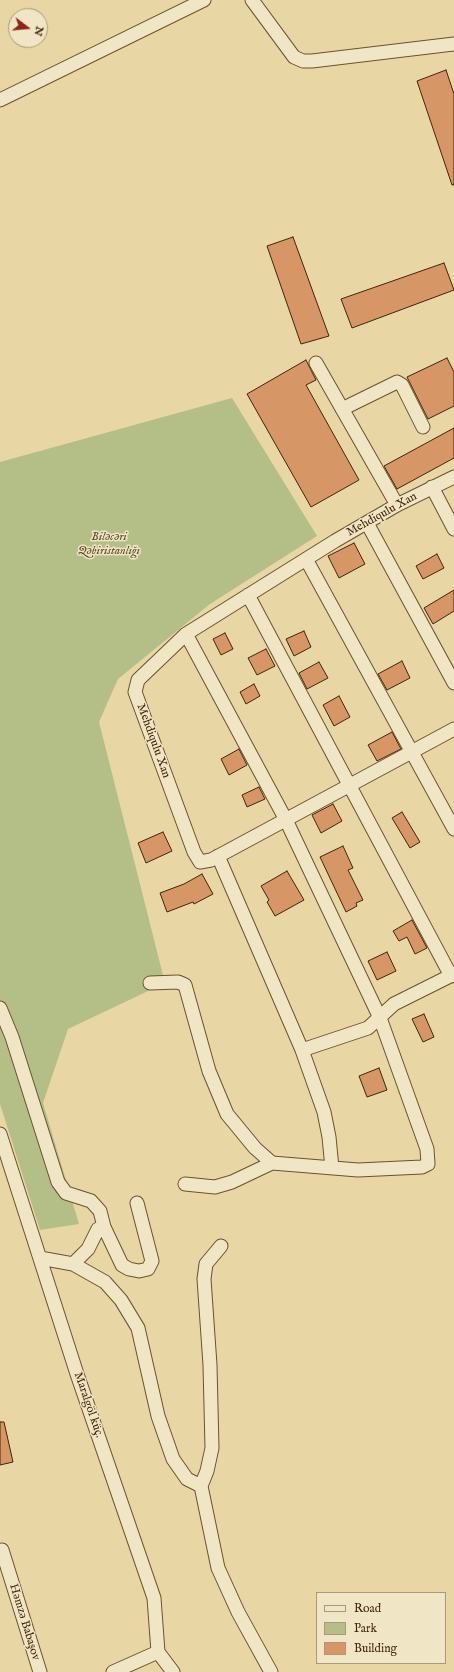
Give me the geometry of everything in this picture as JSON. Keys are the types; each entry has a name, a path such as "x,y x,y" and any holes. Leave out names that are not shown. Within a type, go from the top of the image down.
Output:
{"street":[{"path":"0,100 204,0"},
{"path":"252,0 294,57 302,61 454,44"},
{"path":"316,363 397,505"},
{"path":"342,409 397,382 402,385 423,427"},
{"name":"Mehdiqulu Xan","path":"454,477 397,505 306,559 186,634 138,680 135,692 194,852 200,862 211,860 454,728"},
{"path":"432,488 454,529"},
{"path":"367,523 454,683"},
{"path":"306,559 454,829"},
{"path":"248,595 452,975 394,1004 368,1028 302,1050"},
{"path":"185,1184 215,1187 232,1182 272,1163 358,1170 422,1167 428,1164 427,1149 380,1018 286,820 186,634"},
{"path":"218,856 302,1050 324,1112 329,1137 332,1168"},
{"path":"150,982 178,982 185,985 209,1071 228,1114 255,1148 272,1163"},
{"path":"0,1008 12,1036 58,1182 66,1193 91,1201 100,1211 104,1228 122,1265 129,1269 139,1271 148,1269 152,1260 137,1203"},
{"name":"Maralgöl küç.","path":"0,1134 77,1374 154,1598 158,1652"},
{"path":"73,1264 88,1249 98,1230 104,1228"},
{"path":"222,1246 206,1264 204,1279 210,1366 212,1448 207,1471 201,1486 218,1568 238,1612 271,1672"},
{"path":"40,1258 73,1264 105,1282 121,1300 138,1328 158,1416 173,1459 187,1479 201,1486"},
{"name":"Həmzə Babaşov","path":"2,1550 40,1672"},
{"path":"113,1672 158,1652 173,1672"}],"green space":[{"name":"Biləcəri Qəbiristanlığı","path":"232,398 317,536 210,604 118,679 99,722 165,983 68,1029 43,1103 79,1224 40,1230 0,1104 0,462"}],"building":[{"path":"446,70 454,94 454,185 452,185 417,81"},
{"path":"293,237 329,336 301,344 267,246"},
{"path":"444,263 454,290 352,328 341,299"},
{"path":"447,358 454,372 454,406 428,419 407,377"},
{"path":"306,360 316,380 306,385 359,480 311,507 247,394"},
{"path":"454,428 454,458 397,489 384,466"},
{"path":"354,543 365,564 339,578 328,556"},
{"path":"437,554 444,568 423,579 416,566"},
{"path":"454,590 454,611 433,624 424,608"},
{"path":"304,631 311,647 294,656 286,639"},
{"path":"225,633 233,649 221,655 213,639"},
{"path":"266,649 275,666 257,675 248,658"},
{"path":"402,661 410,678 387,690 378,674"},
{"path":"319,662 328,678 307,689 299,673"},
{"path":"254,684 260,696 246,704 240,692"},
{"path":"339,696 350,717 334,726 323,705"},
{"path":"392,732 401,749 377,761 368,745"},
{"path":"239,749 247,765 229,775 221,759"},
{"path":"259,787 265,799 247,807 242,795"},
{"path":"333,804 342,821 321,833 312,815"},
{"path":"402,812 420,842 410,848 392,818"},
{"path":"163,832 172,851 146,863 138,843"},
{"path":"343,846 353,868 348,870 363,900 356,903 357,906 346,912 320,857"},
{"path":"287,871 304,900 275,916 267,902 269,900 261,886"},
{"path":"202,874 213,894 194,904 193,902 167,912 160,893 184,884"},
{"path":"412,920 427,948 415,954 407,937 399,941 393,931"},
{"path":"387,952 396,971 377,980 368,961"},
{"path":"424,1014 434,1037 423,1042 412,1019"},
{"path":"379,1068 387,1090 367,1097 359,1076"},
{"path":"0,1422 4,1422 13,1462 0,1465"}]}
